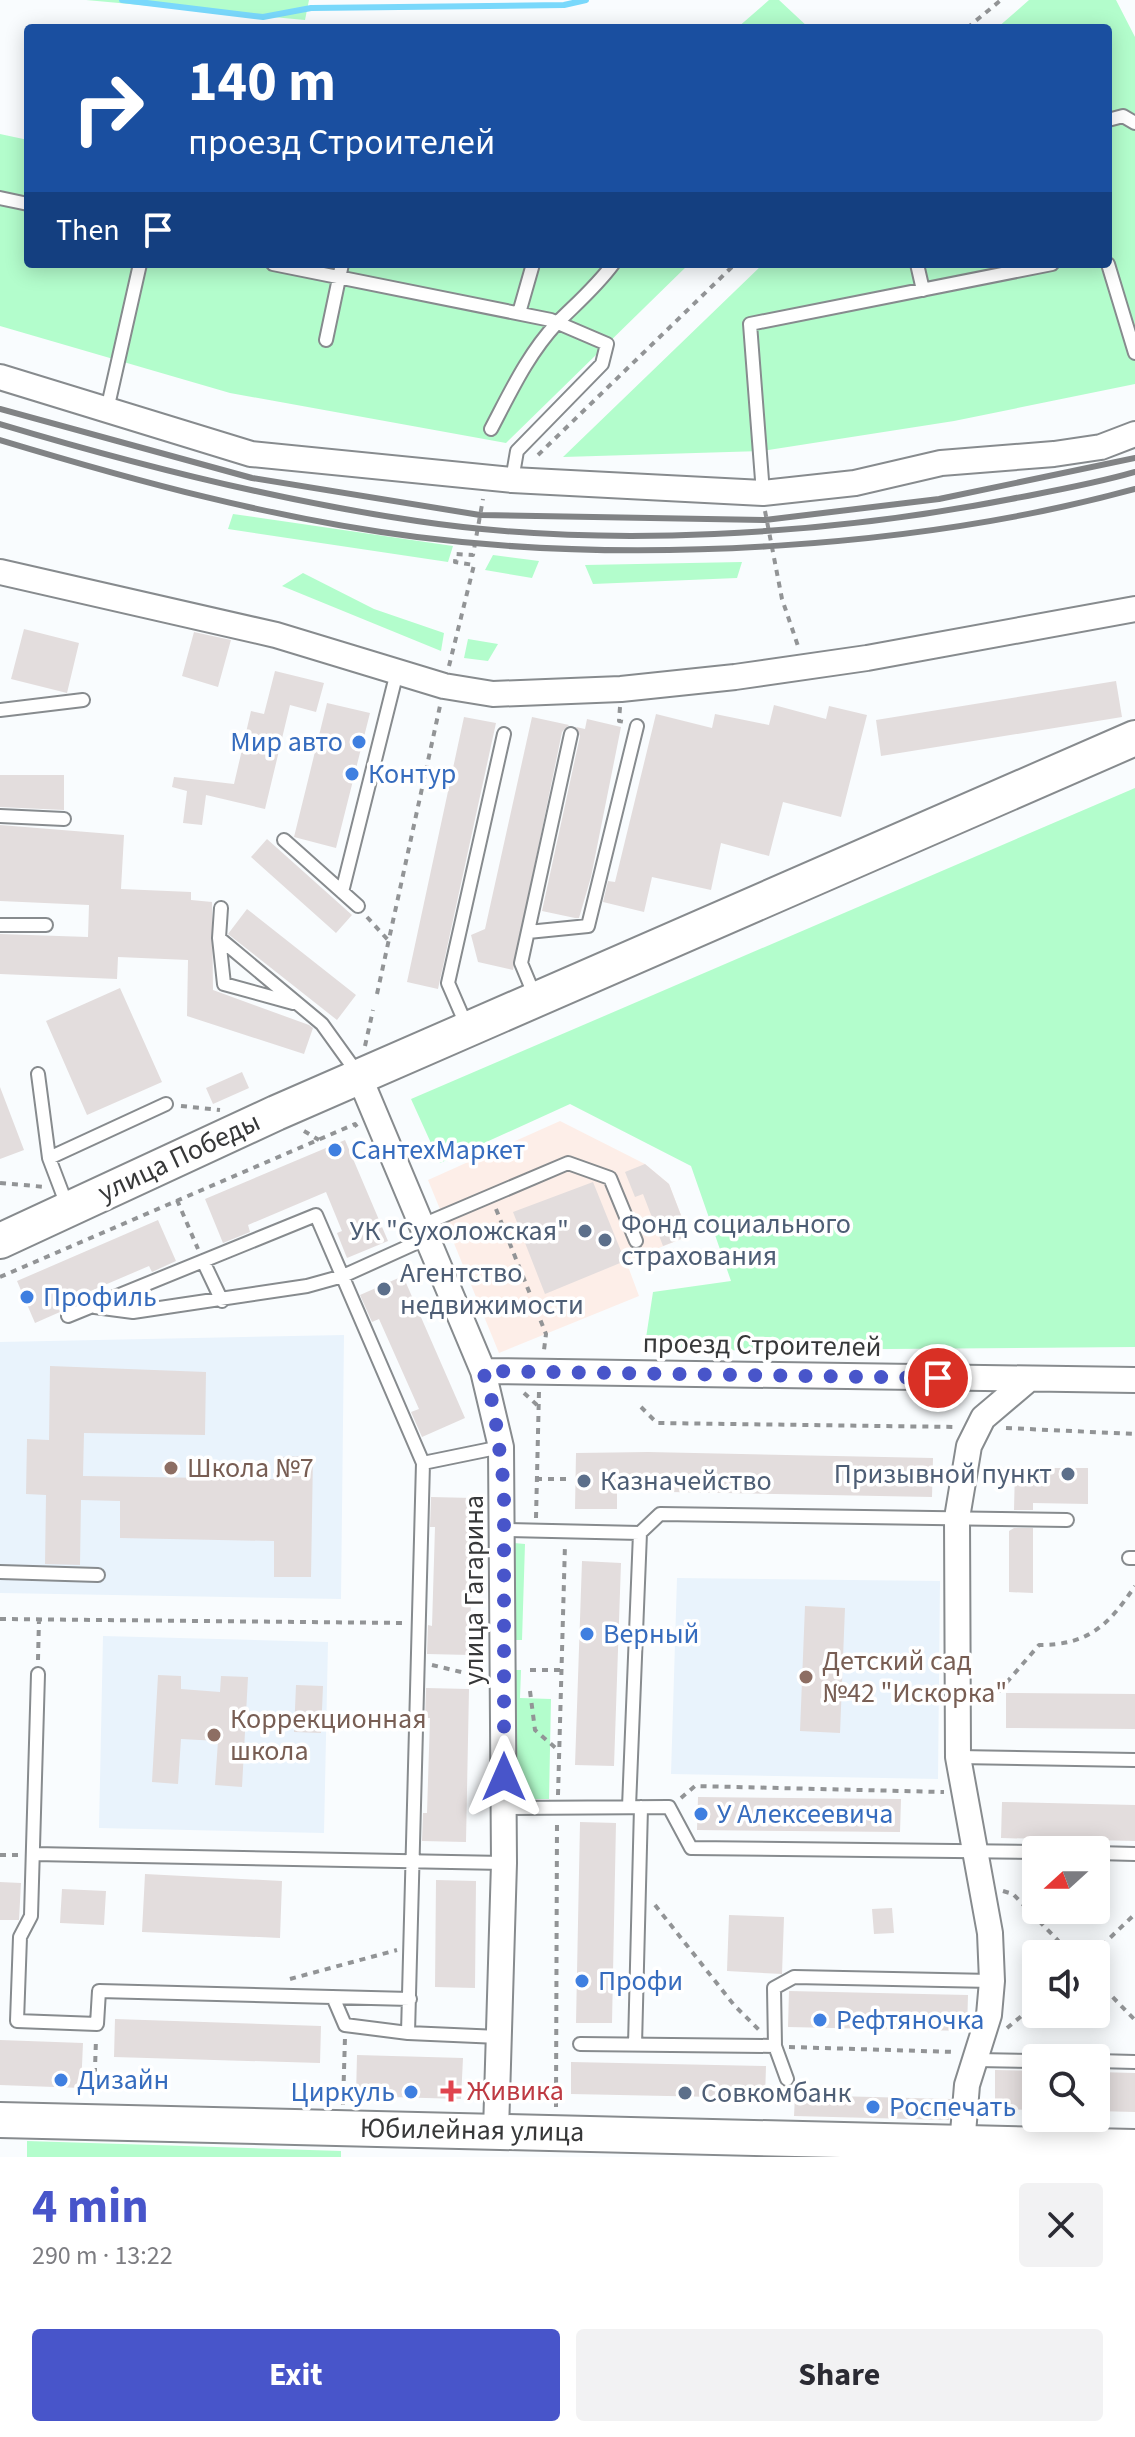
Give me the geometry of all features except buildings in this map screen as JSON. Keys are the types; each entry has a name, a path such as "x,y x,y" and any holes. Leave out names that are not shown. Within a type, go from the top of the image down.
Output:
{"street":[{"path":"0,377 251,454 512,480 763,493 855,483 941,463 1101,447 1135,434"},
{"path":"0,572 276,635 444,686 493,694 597,690 805,667 1135,609"},
{"name":"улица Победы","path":"0,1241 64,1198 361,1068 468,1029 1135,738"},
{"name":"улица Гагарина","path":"361,1068 424,1231 483,1371 501,1447 504,1530 504,1863 496,2131"},
{"name":"проезд Строителей","path":"483,1371 1135,1380"},
{"path":"962,2149 967,2085 989,2015 992,1981 990,1933 958,1757 957,1518 962,1474 978,1427 983,1418 1029,1379"},
{"name":"Юбилейная улица","path":"0,2120 496,2131 704,2146 962,2149 1135,2147"}],"lane":[{"path":"1112,119 1123,116 1135,123"},
{"path":"0,198 24,203"},
{"path":"107,410 139,268"},
{"path":"312,268 341,271 558,323 607,344 602,364 517,451 512,480"},
{"path":"519,313 532,268"},
{"path":"491,429 525,363 558,323 595,289 610,268"},
{"path":"918,268 923,290"},
{"path":"763,493 750,324 1032,268"},
{"path":"1109,268 1135,353"},
{"path":"326,340 341,271"},
{"path":"342,892 397,672"},
{"path":"0,710 83,700"},
{"path":"528,932 588,926 637,726"},
{"path":"468,1029 448,983 504,734"},
{"path":"536,999 521,963 571,734"},
{"path":"0,816 64,819"},
{"path":"284,840 358,906"},
{"path":"221,908 219,938 224,984 300,1004"},
{"path":"0,925 46,925"},
{"path":"219,938 322,1024 361,1068"},
{"path":"38,1074 49,1158 64,1198"},
{"path":"49,1158 166,1104"},
{"path":"92,1306 133,1312 222,1301 343,1276 424,1231 568,1163 610,1178 636,1241"},
{"path":"68,1316 316,1215 423,1463 408,2033"},
{"path":"203,1261 222,1301"},
{"path":"423,1463 501,1447"},
{"path":"504,1530 640,1533 660,1514 1067,1520"},
{"path":"635,2045 639,1885 635,1807 640,1533"},
{"path":"0,1572 98,1575"},
{"path":"38,1674 31,1916 20,1937 17,2021 97,2024 99,1991 410,1999"},
{"path":"958,1757 1135,1760"},
{"path":"504,1808 669,1807 691,1848 1022,1852"},
{"path":"1110,1853 1135,1854"},
{"path":"34,1854 504,1863"},
{"path":"787,2079 775,2046 774,1988 794,1977 992,1981"},
{"path":"333,1997 345,2025 408,2033 499,2037"},
{"path":"580,2044 775,2046"},
{"path":"978,2057 1022,2060"},
{"path":"1110,2061 1135,2062"}],"path":[{"path":"972,24 1001,0"},
{"path":"512,480 731,268"},
{"path":"763,493 767,532 782,599 805,667"},
{"path":"377,994 444,686 474,565 455,562 456,554 473,555 481,499 494,500"},
{"path":"358,906 388,940"},
{"path":"361,1068 373,1010"},
{"path":"0,1277 355,1124 361,1138"},
{"path":"0,1183 64,1198"},
{"path":"177,1200 203,1261"},
{"path":"641,1407 657,1423 978,1427 1135,1434"},
{"path":"536,1479 568,1479"},
{"path":"958,1700 995,1696 1039,1645 1070,1645 1092,1635 1122,1606 1135,1586"},
{"path":"0,1619 418,1623"},
{"path":"38,1674 39,1619"},
{"path":"418,1661 489,1679"},
{"path":"530,1670 561,1670"},
{"path":"530,1691 535,1730 559,1751"},
{"path":"669,1807 695,1786 962,1792"},
{"path":"639,1885 734,2005 775,2046 978,2057 1022,2017"},
{"path":"981,1885 1013,1894 1057,1940"},
{"path":"1108,1940 1135,1914"},
{"path":"278,1982 411,1947"},
{"path":"1110,1994 1135,2020"},
{"path":"94,2099 97,2024"},
{"path":"343,2107 345,2025"}],"shaded area":[{"path":"560,1121 645,1164 669,1184 689,1236 626,1261 639,1296 499,1353 428,1180"},
{"name":"Школа №7","path":"344,1335 341,1599 0,1593 0,1342"},
{"name":"Детский сад №42 \"Искорка\"","path":"677,1578 940,1581 938,1779 671,1774"},
{"name":"Коррекционная школа","path":"103,1636 328,1642 324,1833 99,1828"}],"green space":[{"path":"86,0 309,0 305,20"},
{"path":"769,0 779,0 805,24 742,24"},
{"path":"1029,0 1116,0 1135,37 1135,384 954,421 762,451 563,457 759,268 1112,268 1112,24 1002,24"},
{"path":"0,134 24,139 24,268 685,268 506,443 230,393 0,326"},
{"path":"233,514 453,546 448,562 228,529"},
{"path":"493,555 539,561 532,578 485,570"},
{"path":"742,562 737,578 593,584 585,565"},
{"path":"303,573 374,609 444,633 441,651 282,586"},
{"path":"468,639 498,644 488,661 464,658"},
{"path":"1135,788 1135,1347 644,1351 653,1292 731,1281 691,1166 570,1104 440,1163 411,1099"},
{"path":"514,1543 525,1544 522,1640 511,1640"},
{"path":"511,1670 521,1670 520,1698 551,1699 549,1799 508,1799"},
{"path":"27,2141 341,2151 341,2157 27,2157"}],"waterway":[{"path":"122,0 263,17 311,8 564,5 586,0"}],"railway":[{"path":"0,409 252,478 480,515 765,520 939,499 1135,458"},
{"path":"0,424 103,454 311,503 488,530 562,534 714,534 866,522 1011,499 1135,472"},
{"path":"0,440 154,484 311,520 417,537 592,550 778,546 871,537 963,525 1135,489"}],"place":[{"name":"Мир авто","path":"359,742"},
{"name":"Контур","path":"352,774"},
{"name":"СантехМаркет","path":"335,1150"},
{"name":"УК \"Сухоложская\"","path":"585,1231"},
{"name":"Фонд социального страхования","path":"605,1240"},
{"name":"Агентство недвижимости","path":"384,1289"},
{"name":"Профиль","path":"27,1297"},
{"name":"Школа №7","path":"171,1468"},
{"name":"Призывной пункт","path":"1068,1474"},
{"name":"Казначейство","path":"584,1481"},
{"name":"Верный","path":"587,1634"},
{"name":"Детский сад №42 \"Искорка\"","path":"806,1677"},
{"name":"Коррекционная школа","path":"214,1735"},
{"name":"У Алексеевича","path":"701,1814"},
{"name":"Профи","path":"582,1981"},
{"name":"Рефтяночка","path":"820,2020"},
{"name":"Дизайн","path":"61,2080"},
{"name":"Живика","path":"451,2091"},
{"name":"Циркуль","path":"411,2092"},
{"name":"Совкомбанк","path":"685,2093"},
{"name":"Роспечать","path":"873,2107"}],"route":[{"path":"504,1777 504,1486 494,1408 483,1371 938,1378"}]}
